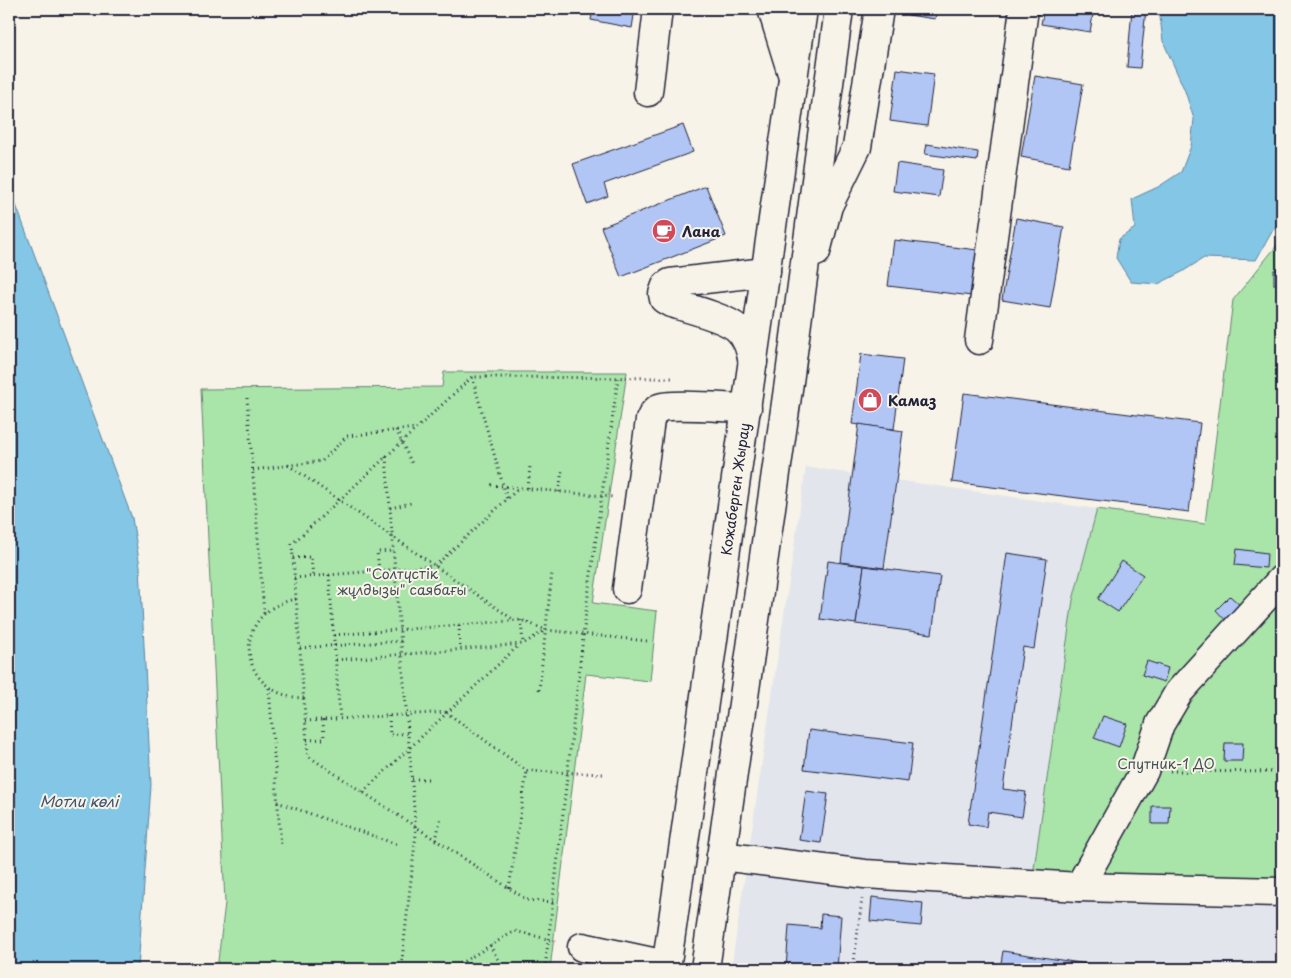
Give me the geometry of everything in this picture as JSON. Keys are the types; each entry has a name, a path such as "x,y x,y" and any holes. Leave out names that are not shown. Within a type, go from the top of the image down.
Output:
{"main road":[{"path":"648,92 658,9"},
{"path":"772,9 794,80"},
{"name":"Кожаберген Жырау","path":"666,967 803,9"},
{"path":"705,969 794,344 839,9"},
{"path":"794,344 823,223 834,190 857,147 879,9"},
{"path":"979,340 1024,9"},
{"path":"821,141 825,157 834,164 844,164 852,158"},
{"path":"753,362 746,341 736,327 727,322 668,302 664,299 663,294 666,286 670,283 766,272"},
{"path":"627,589 650,420 657,409 670,406 747,408"},
{"path":"1079,887 1144,771 1160,724 1179,692 1282,579"},
{"path":"721,856 865,874 1079,887 1282,892"},
{"path":"582,946 666,967"}],"path":[{"path":"472,377 507,499"},
{"path":"553,902 527,900 308,756 292,544 472,377 680,378"},
{"path":"545,969 584,634 618,378"},
{"path":"248,398 264,614"},
{"path":"253,470 322,461 347,436 417,428"},
{"path":"396,430 413,466"},
{"path":"386,457 416,827 401,969"},
{"path":"288,465 515,620"},
{"path":"528,488 530,466"},
{"path":"559,492 562,470"},
{"path":"491,485 639,500"},
{"path":"294,578 435,566 519,488"},
{"path":"390,508 411,503"},
{"path":"379,570 377,552 394,551"},
{"path":"293,558 311,557 313,576"},
{"path":"540,690 552,574"},
{"path":"329,575 340,719"},
{"path":"296,599 274,605 264,614 253,630 249,652 251,663 256,673 269,688 281,695 304,698"},
{"path":"334,635 521,620 546,630 647,641"},
{"path":"521,620 521,644"},
{"path":"458,625 460,649"},
{"path":"363,792 521,644 546,630"},
{"path":"300,648 401,641"},
{"path":"336,660 521,644"},
{"path":"269,688 281,846"},
{"path":"305,722 447,712 527,771 604,774"},
{"path":"389,716 390,735 408,734"},
{"path":"307,740 324,739 323,720"},
{"path":"509,888 527,771"},
{"path":"1144,771 1282,772"},
{"path":"412,779 432,779"},
{"path":"277,802 396,844"},
{"path":"436,840 441,816"},
{"path":"853,969 865,874"},
{"path":"451,969 515,931 582,946"},
{"path":"490,946 503,969"}],"shaded area":[{"path":"806,467 1097,509 1073,600 1030,894 1282,902 1282,969 731,969"}],"green space":[{"name":"Спутник-1 ДО","path":"1282,239 1282,885 1033,875 1073,600 1097,509 1205,524 1233,300"},
{"name":"\"Солтүстік жұлдызы\" саябағы","path":"444,372 627,372 593,603 657,611 650,681 586,674 550,969 217,969 225,903 201,389 442,387"}],"water":[{"path":"1159,9 1282,9 1282,224 1273,230 1256,260 1204,258 1158,284 1131,282 1116,258 1119,239 1135,228 1132,199 1158,187 1181,172 1191,146 1194,119 1185,91 1163,41"},
{"name":"Мотли көлі","path":"9,186 132,518 140,566 151,785 138,969 9,969"}],"building":[{"path":"593,9 635,9 632,28 591,20"},
{"path":"909,9 937,9 935,19 908,15"},
{"path":"1044,9 1094,9 1090,32 1041,24"},
{"path":"1132,9 1146,9 1140,68 1127,67"},
{"path":"897,69 934,74 927,126 890,121"},
{"path":"1035,76 1083,84 1069,166 1021,157"},
{"path":"683,125 693,152 604,184 608,196 587,204 573,164"},
{"path":"927,144 978,152 977,161 925,154"},
{"path":"897,163 943,170 939,197 893,191"},
{"name":"Лана","path":"706,186 726,236 621,277 601,227"},
{"path":"1016,218 1064,227 1050,308 1002,300"},
{"path":"894,240 978,250 972,296 888,286"},
{"path":"1274,270 1282,270 1282,284 1274,284"},
{"path":"861,354 903,359 894,429 852,424"},
{"path":"964,393 1200,423 1189,512 952,482"},
{"path":"859,424 903,431 884,568 841,562"},
{"path":"1237,549 1267,553 1266,568 1235,565"},
{"path":"1007,553 1047,559 1034,649 1023,647 1003,789 1026,792 1022,817 988,812 986,827 968,824"},
{"path":"828,561 864,566 856,624 820,619"},
{"path":"1122,561 1143,575 1118,612 1098,599"},
{"path":"864,566 940,576 932,634 856,624"},
{"path":"1230,596 1242,607 1227,622 1216,610"},
{"path":"1147,661 1168,668 1164,682 1142,675"},
{"path":"1103,716 1127,724 1119,747 1094,738"},
{"path":"809,730 913,743 908,782 804,769"},
{"path":"1225,743 1243,743 1242,761 1224,761"},
{"path":"806,791 828,794 821,843 799,840"},
{"path":"1278,796 1282,796 1282,814 1277,814"},
{"path":"1152,806 1170,806 1169,824 1152,824"},
{"path":"872,897 923,903 921,926 870,921"},
{"path":"821,914 841,916 837,969 786,969 789,925 820,928"},
{"path":"1003,951 1093,965 1092,969 1000,969"}],"place":[{"name":"Лана","path":"664,231"},
{"name":"Камаз","path":"870,400"}]}
